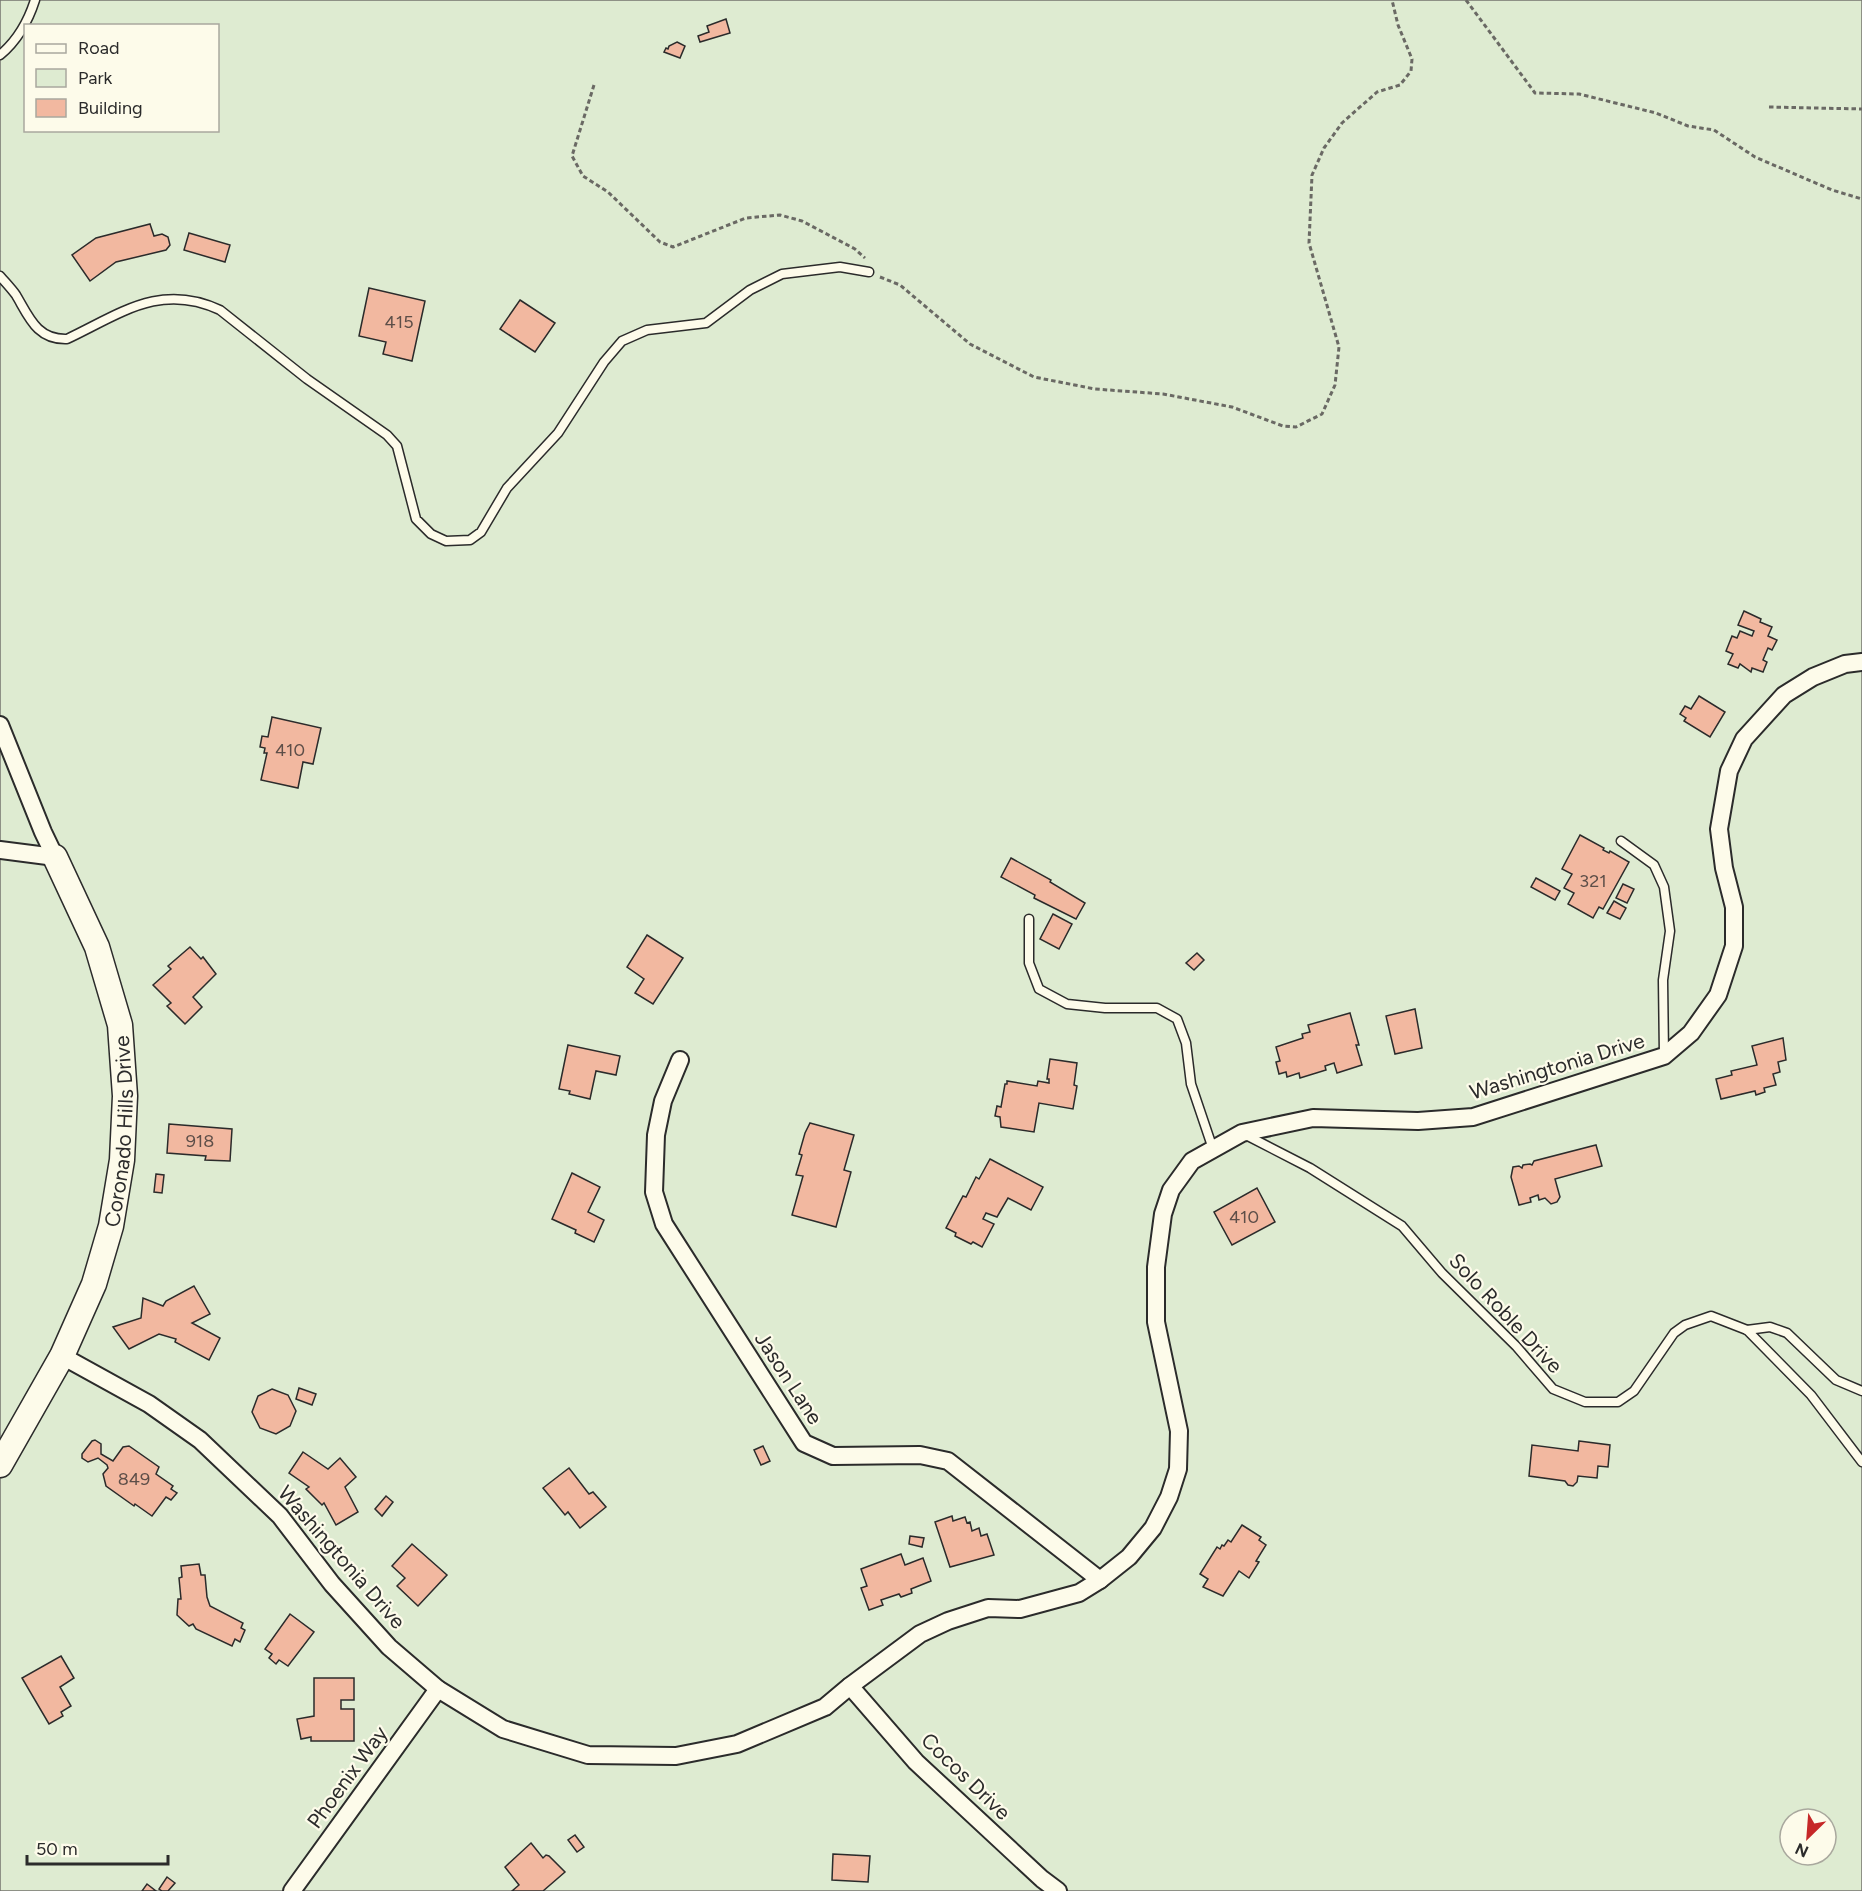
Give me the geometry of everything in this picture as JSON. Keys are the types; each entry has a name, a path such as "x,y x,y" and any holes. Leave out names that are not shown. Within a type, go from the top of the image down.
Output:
{"street":[{"name":"Washingtonia Drive","path":"62,1356 149,1404 200,1440 280,1516 332,1584 389,1647 438,1689 503,1729 588,1755 676,1756 736,1744 825,1707 920,1634 948,1621 988,1608 1020,1609 1079,1593 1100,1581 1129,1557 1153,1528 1169,1497 1178,1469 1179,1431 1156,1322 1156,1267 1163,1214 1172,1190 1192,1161 1242,1133 1313,1118 1418,1121 1473,1117 1664,1056 1690,1033 1718,995 1734,946 1734,907 1724,868 1719,829 1729,771 1744,739 1784,695 1813,677 1845,664 1862,662"},
{"name":"Coronado Hills Drive","path":"0,725 38,821 97,947 120,1024 125,1096 122,1160 111,1226 94,1284 62,1356 0,1465"},
{"path":"0,850 55,857"},
{"name":"Jason Lane","path":"681,1060 663,1101 656,1135 654,1192 664,1224 804,1443 833,1456 920,1455 948,1461 1100,1581"},
{"name":"Cocos Drive","path":"850,1686 916,1762 1042,1879 1058,1891"},
{"name":"Phoenix Way","path":"292,1891 438,1689"}],"lane":[{"path":"25,24 35,0"},
{"path":"0,55 12,45 24,26"},
{"path":"0,276 14,292 33,326 56,339 67,339 144,302 175,298 204,302 220,310 307,379 387,435 397,446 416,519 431,534 446,541 470,540 481,532 507,488 558,433 604,362 622,341 647,330 706,322 750,290 782,274 840,267 869,273"},
{"path":"1621,841 1654,864 1664,887 1670,931 1663,980 1664,1056"},
{"path":"1029,919 1029,963 1039,989 1067,1004 1106,1008 1157,1008 1177,1019 1186,1043 1191,1084 1213,1149"},
{"name":"Solo Roble Drive","path":"1242,1133 1310,1168 1402,1226 1442,1273 1516,1346 1553,1389 1585,1402 1618,1402 1634,1391 1674,1333 1685,1325 1711,1316 1747,1330 1811,1395 1862,1461"},
{"path":"1747,1330 1770,1327 1787,1333 1836,1380 1862,1391"}],"path":[{"path":"594,85 572,156 583,176 608,192 660,242 673,247 746,218 780,216 802,221 855,249 866,259 869,273 900,285 970,344 1034,377 1095,390 1163,394 1232,407 1283,426 1296,427 1322,414 1335,385 1339,348 1309,243 1312,175 1324,148 1342,123 1377,92 1400,85 1411,71 1412,59 1398,25 1392,0"},
{"path":"1466,0 1535,93 1579,94 1656,113 1688,126 1714,130 1755,157 1832,190 1862,199"},
{"path":"1769,107 1862,109"}],"green space":[{"path":"0,0 1862,0 1862,1891 0,1891"}],"building":[{"path":"726,19 730,33 700,42 698,36 709,32 707,26"},
{"path":"677,42 685,46 680,58 664,52 666,48 668,49"},
{"path":"150,224 154,236 162,234 168,237 170,245 166,250 116,262 90,281 72,255 96,238"},
{"path":"189,233 230,245 225,262 184,250"},
{"path":"369,288 425,301 412,361 383,354 386,342 359,336"},
{"path":"520,300 555,323 535,352 500,329"},
{"path":"1744,611 1772,627 1768,636 1777,640 1772,650 1768,648 1763,660 1767,662 1763,672 1752,668 1751,672 1740,664 1738,668 1728,664 1733,654 1726,651 1732,636 1737,638 1740,631 1752,636 1754,631 1738,625"},
{"path":"1699,696 1725,712 1710,737 1684,721 1686,718 1680,714 1685,706 1691,709"},
{"path":"272,717 321,728 313,764 303,762 298,788 261,780 267,753 264,753 265,748 260,747 262,736 268,737"},
{"path":"1580,835 1604,848 1603,850 1609,853 1610,851 1629,862 1603,909 1599,907 1593,918 1568,904 1574,893 1564,888 1572,874 1562,869"},
{"path":"1011,858 1051,880 1050,882 1085,903 1076,919 1034,898 1035,895 1001,877"},
{"path":"1536,878 1560,891 1555,900 1531,887"},
{"path":"1623,884 1634,889 1627,903 1616,898"},
{"path":"1614,901 1626,908 1620,919 1607,913"},
{"path":"1053,914 1072,924 1059,949 1040,939"},
{"path":"647,935 683,958 653,1004 635,993 644,979 627,967"},
{"path":"190,947 201,959 203,957 216,974 193,997 202,1007 185,1024 167,1006 171,1003 153,985 171,969 168,966"},
{"path":"1197,953 1204,960 1194,970 1186,963"},
{"path":"1415,1009 1422,1048 1395,1054 1386,1016"},
{"path":"1350,1013 1362,1065 1337,1073 1334,1063 1325,1066 1326,1070 1300,1078 1299,1073 1287,1077 1286,1072 1279,1074 1276,1062 1280,1061 1276,1047 1303,1038 1302,1034 1310,1032 1308,1025"},
{"path":"1783,1038 1786,1060 1778,1062 1780,1072 1773,1074 1776,1085 1764,1088 1765,1092 1756,1095 1755,1091 1721,1099 1716,1079 1732,1075 1731,1071 1757,1065 1752,1046"},
{"path":"568,1045 620,1056 616,1075 596,1071 590,1099 559,1089"},
{"path":"1050,1059 1077,1063 1074,1085 1077,1086 1073,1109 1039,1103 1034,1132 1001,1127 1000,1117 995,1116 997,1106 1001,1107 1007,1081 1037,1086 1038,1081 1049,1083 1047,1079"},
{"path":"810,1123 854,1135 844,1170 851,1172 836,1227 792,1215 803,1176 796,1175 802,1155 799,1154"},
{"path":"169,1124 232,1129 230,1161 205,1160 206,1156 167,1153"},
{"path":"1596,1145 1602,1166 1555,1179 1560,1197 1557,1202 1551,1204 1545,1198 1539,1200 1538,1195 1530,1198 1531,1202 1519,1205 1511,1177 1513,1167 1522,1168 1523,1165 1532,1165 1534,1161"},
{"path":"990,1159 1043,1187 1031,1210 1008,1198 997,1217 986,1213 983,1219 994,1224 982,1247 955,1236 956,1233 946,1228 963,1196 966,1197 976,1177 979,1179"},
{"path":"572,1173 600,1187 588,1212 604,1220 594,1242 575,1233 576,1230 552,1219"},
{"path":"156,1174 164,1175 162,1193 154,1192"},
{"path":"1257,1188 1275,1222 1232,1245 1214,1212"},
{"path":"194,1286 210,1314 192,1323 220,1338 209,1360 175,1342 176,1339 159,1334 129,1349 113,1327 141,1318 143,1298 163,1306 166,1301"},
{"path":"299,1388 316,1394 312,1405 296,1399"},
{"path":"272,1389 288,1395 296,1411 290,1426 276,1434 260,1428 252,1412 258,1396"},
{"path":"95,1440 101,1444 101,1454 113,1461 123,1447 129,1446 159,1467 156,1474 173,1486 171,1489 177,1493 171,1500 166,1497 152,1516 135,1504 134,1506 106,1486 103,1474 108,1468 107,1465 98,1458 88,1462 82,1458 82,1454"},
{"path":"1579,1441 1610,1445 1608,1467 1598,1466 1597,1478 1578,1476 1573,1486 1568,1485 1565,1481 1529,1476 1532,1445 1578,1451"},
{"path":"763,1446 770,1461 761,1465 754,1450"},
{"path":"303,1452 328,1469 340,1458 356,1477 345,1487 358,1512 336,1525 324,1503 322,1505 306,1489 309,1487 289,1473"},
{"path":"569,1468 589,1494 593,1492 606,1507 580,1528 568,1512 565,1515 543,1488"},
{"path":"386,1496 393,1502 382,1516 375,1509"},
{"path":"952,1516 953,1521 965,1517 967,1523 970,1522 972,1531 979,1528 981,1536 987,1534 994,1555 950,1567 935,1522"},
{"path":"1242,1525 1261,1537 1259,1540 1266,1545 1249,1578 1239,1571 1223,1596 1203,1587 1208,1579 1200,1574 1217,1547 1220,1549 1228,1540 1231,1542"},
{"path":"910,1536 924,1538 922,1547 909,1544"},
{"path":"412,1544 447,1575 418,1606 397,1586 405,1578 392,1566"},
{"path":"901,1554 905,1565 923,1558 931,1581 911,1589 912,1593 901,1597 899,1594 881,1600 883,1605 869,1610 861,1588 867,1586 861,1569"},
{"path":"199,1564 201,1575 205,1575 210,1606 243,1623 241,1628 245,1630 240,1642 235,1639 232,1646 196,1629 193,1624 189,1626 177,1615 178,1599 181,1599 179,1578 182,1577 181,1566"},
{"path":"290,1614 314,1632 288,1666 279,1660 276,1664 269,1658 272,1654 265,1649"},
{"path":"61,1656 74,1678 60,1687 71,1706 61,1712 63,1716 49,1724 22,1678"},
{"path":"314,1678 354,1678 354,1700 341,1700 341,1709 354,1709 354,1741 311,1741 311,1737 301,1739 297,1719 314,1716"},
{"path":"575,1835 584,1847 577,1852 568,1840"},
{"path":"531,1843 543,1858 546,1855 549,1856 565,1872 543,1891 512,1891 519,1885 505,1867"},
{"path":"833,1854 870,1856 868,1882 832,1880"},
{"path":"167,1877 175,1883 168,1891 162,1891 159,1889"},
{"path":"147,1884 156,1891 142,1891"}]}
